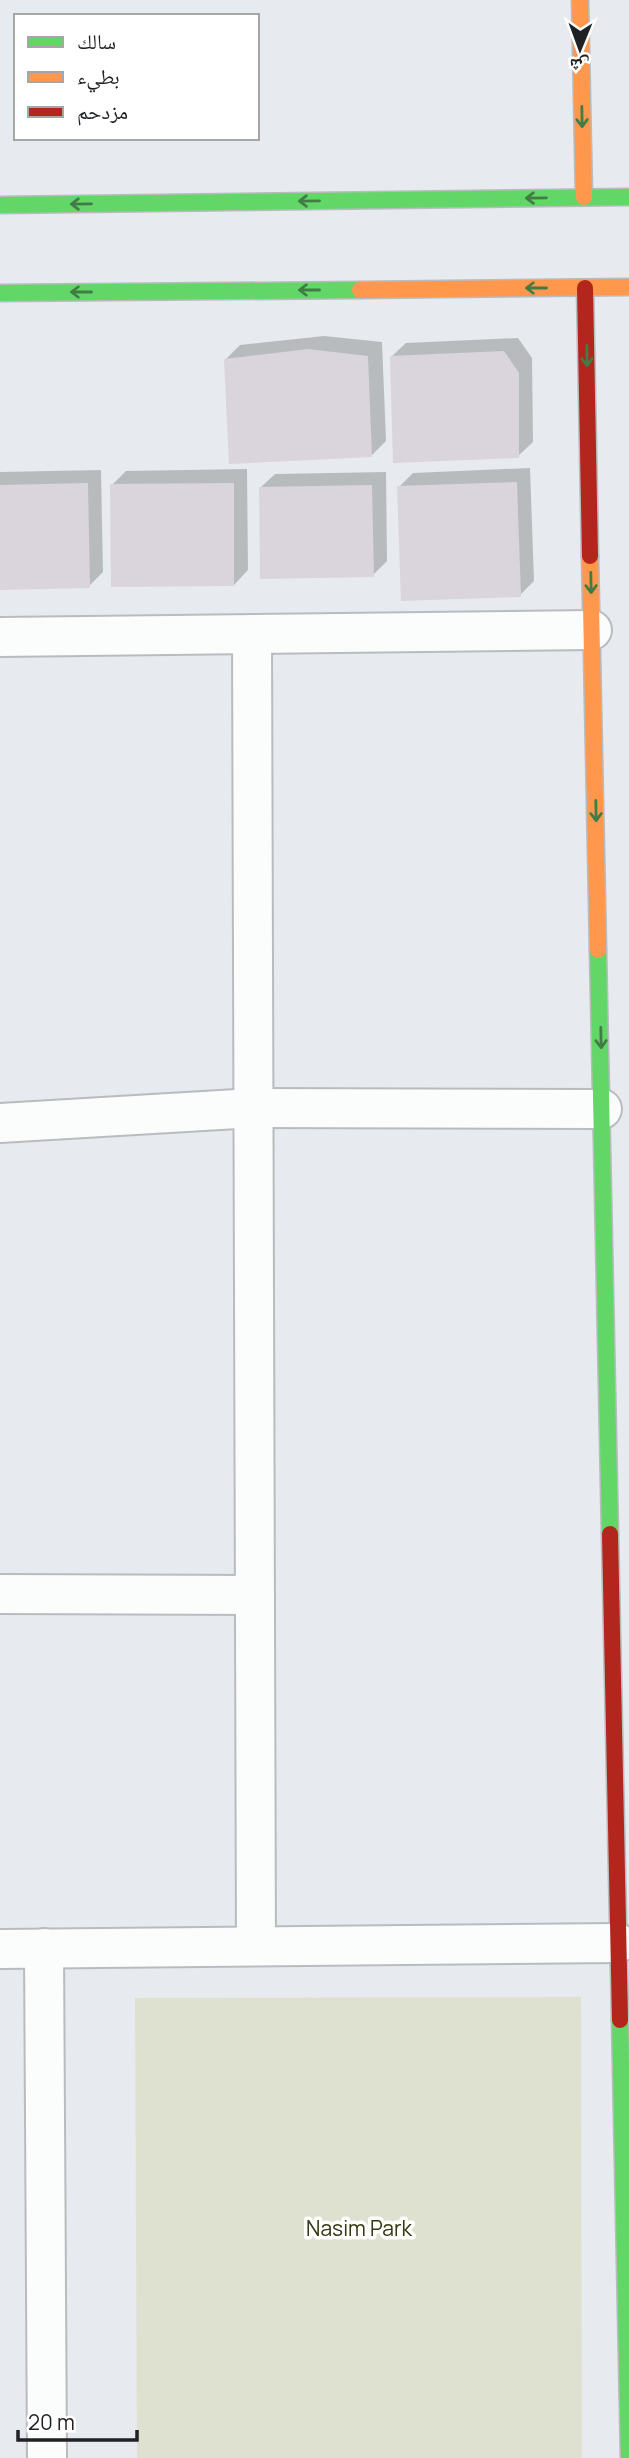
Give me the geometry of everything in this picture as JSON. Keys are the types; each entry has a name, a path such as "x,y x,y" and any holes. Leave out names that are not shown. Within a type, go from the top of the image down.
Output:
{"street":[{"path":"580,0 584,197"},
{"path":"0,205 629,197"},
{"path":"0,293 629,287"},
{"path":"585,288 629,2458"},
{"path":"0,637 592,630"},
{"path":"252,634 256,1946"},
{"path":"0,1123 254,1108 602,1109"},
{"path":"0,1594 255,1595"},
{"path":"0,1949 618,1943"},
{"path":"44,1948 47,2458"}],"green space":[{"name":"Nasim Park","path":"581,1997 582,2458 137,2458 135,1998"}],"building":[{"path":"308,349 368,356 372,457 229,464 224,359"},
{"path":"504,351 519,373 519,458 393,463 390,356"},
{"path":"517,482 521,597 401,601 397,486"},
{"path":"88,483 90,588 0,590 0,485"},
{"path":"234,483 234,586 111,587 110,484"},
{"path":"372,485 374,577 260,579 259,487"}],"traffic: fast":[{"path":"0,205 629,197"},
{"path":"0,293 360,290"},
{"path":"598,950 610,1534"},
{"path":"620,2020 629,2458"}],"traffic: slow":[{"path":"580,0 584,197"},
{"path":"360,290 629,287"},
{"path":"590,556 598,950"}],"traffic: jam":[{"path":"585,288 590,556"},
{"path":"610,1534 620,2020"}]}
